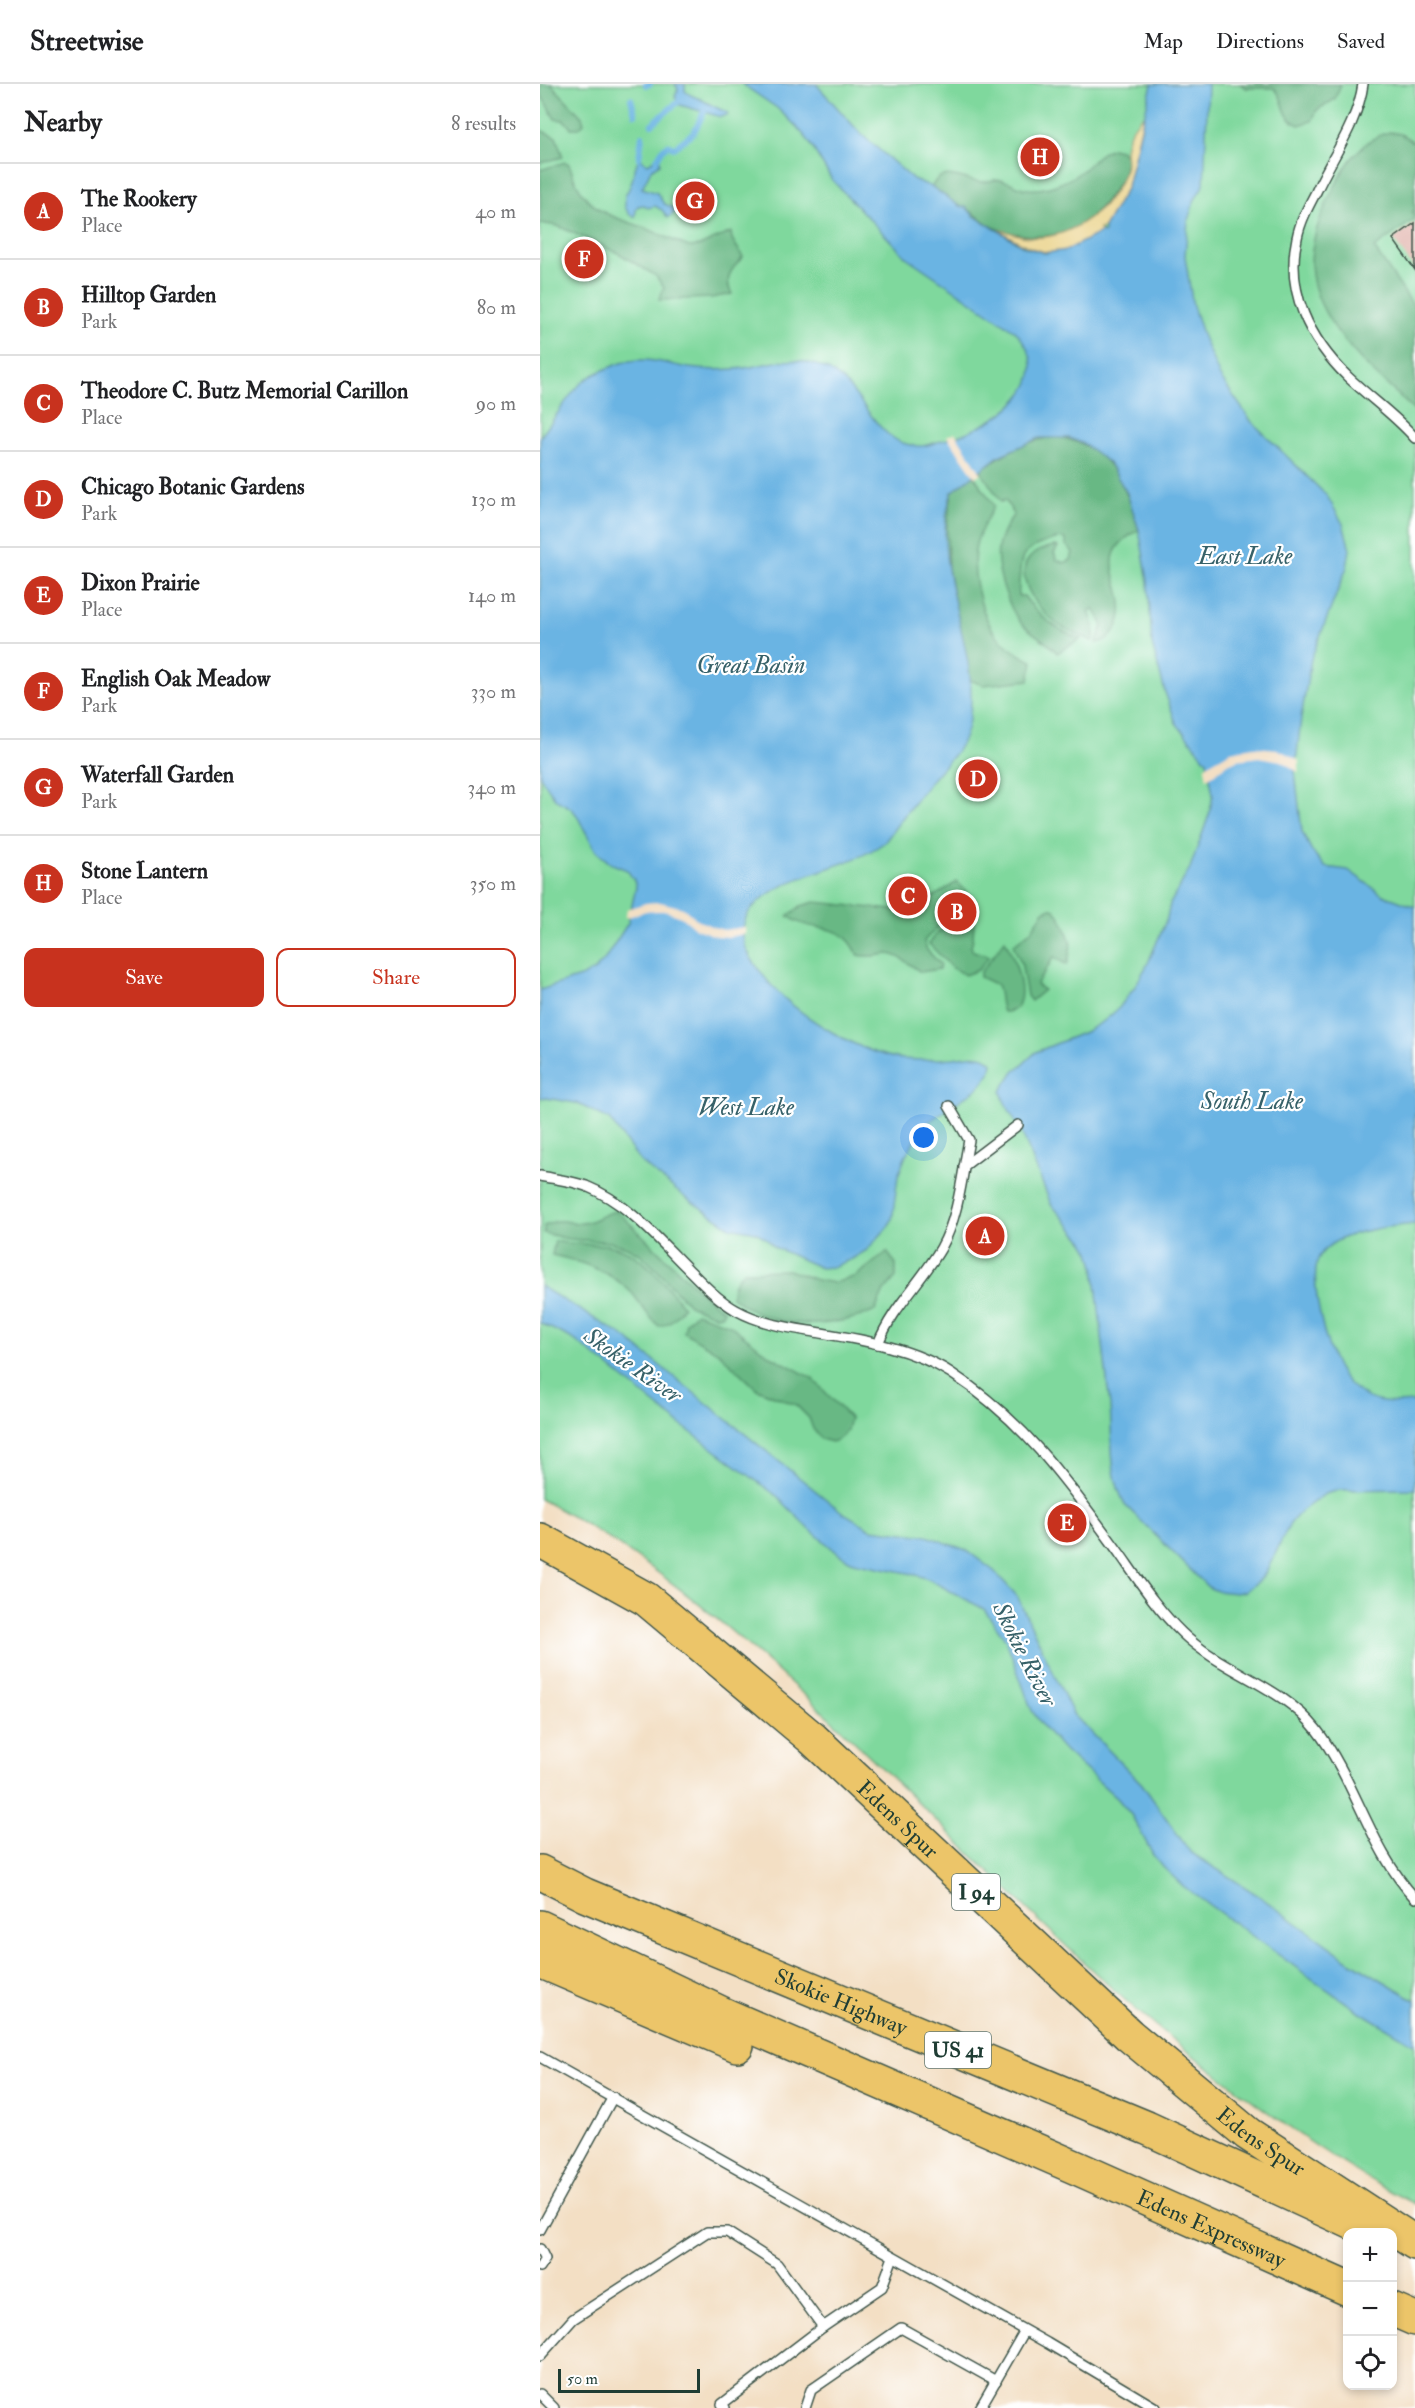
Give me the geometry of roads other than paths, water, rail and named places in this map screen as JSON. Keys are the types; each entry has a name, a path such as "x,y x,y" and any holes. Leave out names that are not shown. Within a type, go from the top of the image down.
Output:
{"highway":[{"name":"Edens Spur","path":"540,1540 646,1599 813,1739 1129,2035 1248,2134 1415,2243"},
{"name":"Skokie Highway","path":"540,1872 585,1895 1147,2128 1364,2228"},
{"name":"US 41","path":"540,1927 725,2015 1077,2168"},
{"path":"540,1961 848,2092 1077,2168"},
{"name":"Edens Expressway","path":"1077,2168 1343,2287"},
{"path":"1397,2243 1415,2252"},
{"path":"1397,2311 1415,2319"}],"lane":[{"path":"1363,84 1354,116 1305,214 1297,238 1295,283 1306,323 1320,345 1348,377 1415,438"},
{"path":"878,1344 891,1318 943,1245 950,1228 969,1140 950,1106"},
{"path":"964,1166 1018,1125"},
{"path":"540,1176 583,1185 618,1204 634,1215 719,1299 750,1318 773,1325 878,1344 905,1352 948,1371 994,1405 1045,1454 1145,1588 1181,1632 1201,1649 1282,1697 1310,1721 1328,1747 1398,1877 1415,1898"},
{"path":"540,2057 1047,2343 1156,2408"},
{"path":"540,2230 613,2097"},
{"path":"540,2356 573,2319 707,2232 728,2232 777,2264 823,2327"},
{"path":"540,2249 545,2259 540,2267"},
{"path":"725,2408 722,2404 823,2327 882,2287 892,2257"},
{"path":"805,2408 811,2390 901,2328 996,2381"},
{"path":"980,2408 1024,2332"},
{"path":"540,2394 554,2408"}],"water":[{"path":"675,84 685,84 685,91 688,94 728,113 727,115 721,117 680,105 675,97 678,89"},
{"path":"742,84 816,84 861,134 913,179 932,187 961,207 966,207 974,216 1025,247 1045,253 1067,250 1101,232 1104,233 1104,228 1127,187 1152,84 1208,84 1204,185 1195,199 1188,220 1185,256 1193,306 1220,377 1251,421 1327,496 1343,524 1350,549 1347,567 1311,659 1295,772 1302,832 1312,851 1325,867 1348,870 1383,895 1415,907 1415,1224 1365,1231 1339,1240 1321,1254 1317,1264 1316,1278 1324,1331 1329,1348 1344,1378 1368,1398 1387,1403 1415,1402 1415,1489 1340,1490 1325,1494 1300,1512 1290,1524 1266,1572 1259,1581 1245,1591 1236,1593 1217,1591 1208,1587 1126,1506 1120,1494 1112,1457 1110,1406 1094,1267 1090,1252 1051,1204 1021,1131 1001,1091 1012,1074 1036,1052 1085,1032 1104,1021 1119,1008 1136,985 1167,918 1170,904 1190,868 1209,815 1213,795 1207,761 1176,723 1165,692 1152,644 1148,581 1139,530 1127,493 1109,463 1084,444 1069,438 1039,438 999,456 952,492 946,522 946,553 970,677 971,707 965,736 956,752 885,842 870,852 802,877 769,893 750,911 744,924 743,937 747,951 767,980 785,999 833,1033 887,1056 928,1060 977,1055 992,1063 990,1073 978,1088 927,1123 917,1136 898,1176 892,1220 887,1228 867,1250 832,1267 821,1268 774,1247 756,1232 730,1227 686,1198 641,1162 609,1119 576,1103 540,1097 540,990 595,970 605,959 628,923 636,887 627,870 610,863 596,851 576,814 571,808 556,800 540,776 540,437 579,385 595,374 623,362 642,360 711,370 743,368 792,360 810,363 835,374 846,383 883,430 894,439 922,446 966,433 1003,413 1018,400 1028,385 1032,368 1028,350 1015,331 906,257 832,180 808,140 796,126 777,108"},
{"path":"639,158 648,164 655,159 660,160 660,164 651,170 642,188 657,193 664,204 672,207 675,212 668,218 662,210 655,206 648,208 644,205 638,206 635,217 629,214 625,207 625,195 630,187"},
{"name":"Skokie River","path":"540,1286 622,1335 842,1512 871,1529 927,1536 966,1550 994,1571 1017,1596 1073,1714 1142,1784 1190,1852 1256,1894 1350,1961 1415,2000 1415,2045 1354,2008 1308,1976 1183,1886 1164,1868 1153,1855 1132,1816 1118,1799 1065,1751 1032,1711 1006,1640 984,1609 928,1579 853,1562 840,1555 807,1527 777,1496 677,1422 573,1339 540,1323"}],"waterway":[{"path":"646,85 650,84"},
{"path":"631,99 635,114"},
{"path":"652,124 678,102"},
{"path":"657,159 668,145 674,148 694,132 704,112"},
{"path":"639,158 642,136"}],"place":[{"name":"Stone Lantern","path":"1040,157"},
{"name":"Waterfall Garden","path":"695,201"},
{"name":"English Oak Meadow","path":"584,259"},
{"name":"Chicago Botanic Gardens","path":"978,779"},
{"name":"Theodore C. Butz Memorial Carillon","path":"908,896"},
{"name":"Hilltop Garden","path":"957,912"},
{"name":"The Rookery","path":"985,1236"},
{"name":"Dixon Prairie","path":"1067,1523"}],"water label":[{"name":"East Lake","path":"1245,556"},
{"name":"Great Basin","path":"751,665"},
{"name":"South Lake","path":"1252,1101"},
{"name":"West Lake","path":"746,1107"}]}
